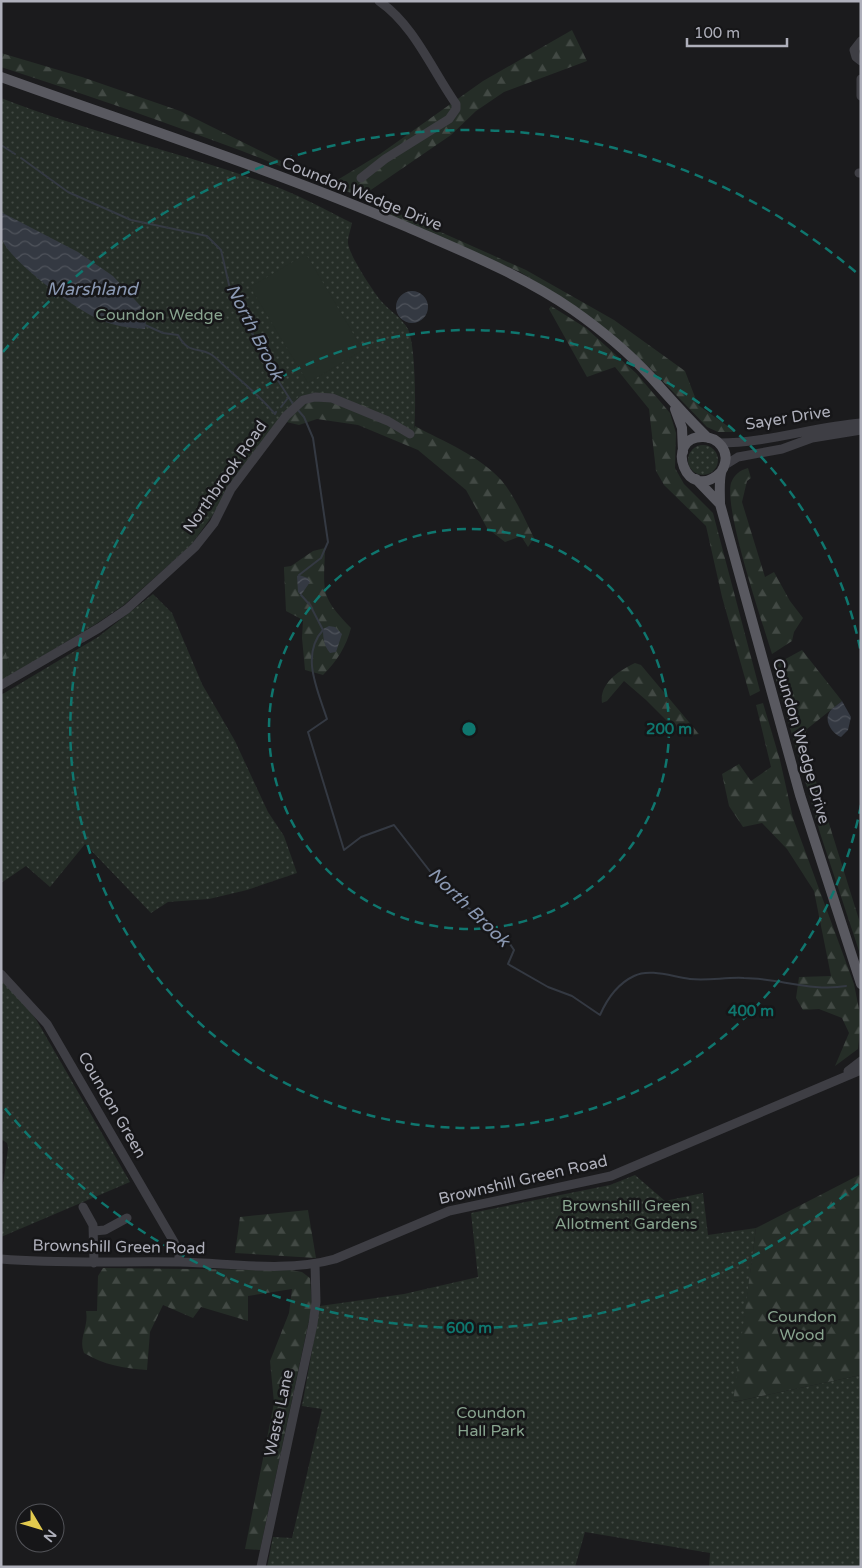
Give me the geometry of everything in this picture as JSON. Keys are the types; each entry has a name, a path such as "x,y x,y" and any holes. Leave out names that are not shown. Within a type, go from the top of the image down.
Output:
{"main road":[{"name":"Coundon Wedge Drive","path":"1,77 230,157 338,198 507,272 545,292 575,312 616,344 649,375 674,404 708,438 719,442 725,452 720,504 800,795 861,984"},
{"name":"Coundon Wedge Drive","path":"674,404 682,428 683,468 720,504"},
{"path":"683,452 691,440 703,437 708,438"},
{"path":"696,480 711,479 723,469"}],"street":[{"path":"361,178 384,159 449,119 456,109 456,104 409,31 389,8 379,1"},
{"path":"861,41 854,50 856,57 861,61"},
{"path":"861,79 861,96"},
{"name":"Northbrook Road","path":"1,685 99,628 127,608 195,547 214,523 231,490 286,416 303,400 315,396 332,398 388,421 410,434"},
{"name":"Sayer Drive","path":"719,442 788,436 805,431 861,423"},
{"name":"Sayer Drive","path":"723,469 738,457 770,452 812,438 861,430"},
{"name":"Coundon Green","path":"1,974 30,1004 60,1044 174,1242 179,1254 179,1262"},
{"path":"840,1078 861,1061"},
{"name":"Brownshill Green Road","path":"1,1258 54,1263 179,1262 296,1266 315,1264 335,1258 449,1211 611,1176 861,1070"},
{"path":"83,1207 94,1231 94,1262"},
{"path":"94,1231 105,1230 127,1218"},
{"name":"Waste Lane","path":"261,1567 316,1302 315,1264"}],"green space":[{"path":"572,30 587,61 504,92 476,111 451,135 362,196 317,181 152,118 1,67 1,53 82,77 180,111 293,167 339,179 380,154 483,81"},
{"name":"Coundon Wedge","path":"1,98 67,121 266,183 299,196 352,223 348,242 356,263 367,282 385,306 408,329 413,350 415,395 414,432 300,395 191,545 124,605 11,675 1,631"},
{"path":"391,210 526,270 614,320 685,371 698,405 736,432 718,432 707,427 650,368 578,308 520,272 391,216"},
{"path":"306,254 363,350 308,383 250,287"},
{"path":"551,306 586,328 636,373 670,413 676,433 675,468 684,484 713,513 760,691 750,696 722,597 706,526 664,485 656,471 649,409 615,367 587,377 549,309"},
{"path":"316,392 342,397 367,406 413,432 415,426 472,456 483,464 502,481 520,508 534,538 528,547 521,536 505,542 487,528 466,490 418,450 358,425 317,419 299,425 278,420 300,395"},
{"path":"703,445 714,449 718,460 714,471 703,475 692,471 688,460 692,449"},
{"path":"748,468 751,478 747,481 742,502 765,577 774,572 790,601 803,618 794,632 792,641 772,654 738,540 730,497 731,483 734,478"},
{"path":"325,548 324,584 328,600 351,628 340,653 323,675 305,670 302,638 303,620 286,611 284,567 291,566 313,551"},
{"path":"153,594 172,613 202,684 235,741 268,812 284,836 297,873 247,890 209,899 168,902 151,913 85,844 50,887 26,866 1,883 1,695 98,637"},
{"path":"1,631 11,675 1,680"},
{"path":"802,650 842,701 807,729 803,740 861,926 861,957 820,833 774,672 780,662"},
{"path":"635,663 641,665 699,734 690,736 677,731 624,681 607,701 602,703 602,696 607,683 617,673"},
{"path":"763,703 780,760 793,818 854,984 861,1019 858,1049 835,1066 849,1033 842,1018 819,1009 803,1010 796,998 799,977 831,976 814,891 787,849 762,823 743,827 729,806 722,774 739,764 751,781 771,767 756,705"},
{"path":"1,980 24,1002 37,1021 130,1182 1,1237 3,1185 8,1148 7,1143 1,1139"},
{"name":"Coundon Wood","path":"861,1174 861,1375 733,1402 756,1228"},
{"name":"Coundon Hall Park","path":"635,1175 665,1201 703,1193 708,1235 756,1228 734,1402 861,1375 861,1567 709,1567 710,1553 585,1532 575,1567 267,1567 273,1537 292,1538 322,1409 302,1406 320,1306 404,1294 478,1277 471,1213 610,1185"},
{"path":"308,1210 316,1258 235,1253 240,1217"},
{"path":"103,1268 290,1270 302,1272 310,1278 312,1306 260,1550 245,1549 274,1403 270,1361 289,1313 292,1289 248,1296 248,1321 201,1307 193,1318 163,1305 150,1332 147,1370 138,1369 106,1363 84,1353 82,1348 87,1317 86,1311 97,1311 98,1276"}],"water":[{"name":"Marshland","path":"1,212 78,252 113,276 147,313 145,329 111,324 100,320 76,307 30,272 17,260 2,239"},
{"path":"412,291 418,292 423,296 427,301 427,313 423,318 418,322 412,323 406,322 401,318 397,313 396,307 397,301 401,296 406,292"},
{"path":"297,576 308,578 310,582 301,595 298,592"},
{"path":"329,626 335,627 342,634 336,652 330,653 325,645 323,632 323,629"},
{"path":"842,701 851,717 848,730 841,737 828,724 828,716 830,711"}],"waterway":[{"name":"North Brook","path":"1,145 15,154"},
{"name":"North Brook","path":"21,158 68,192 131,220 207,236 221,250 230,289 267,363 293,404"},
{"name":"North Brook","path":"145,325 163,333 178,335 190,348 212,355 253,391 275,414 276,412"},
{"name":"North Brook","path":"281,407 288,398"},
{"name":"North Brook","path":"298,410 304,417 313,438 328,542 321,558 299,575"},
{"name":"North Brook","path":"301,595 310,605 323,630 316,640 312,662 316,685 327,719 308,732 344,850 361,837 394,825 436,879 459,902 479,915 496,935 506,938 514,950 508,964 548,987 572,996 600,1015 609,998 622,983 634,976 647,973 697,979 744,978 807,986 846,986"}],"park label":[{"name":"Brownshill Green Allotment Gardens","path":"626,1215"}]}
